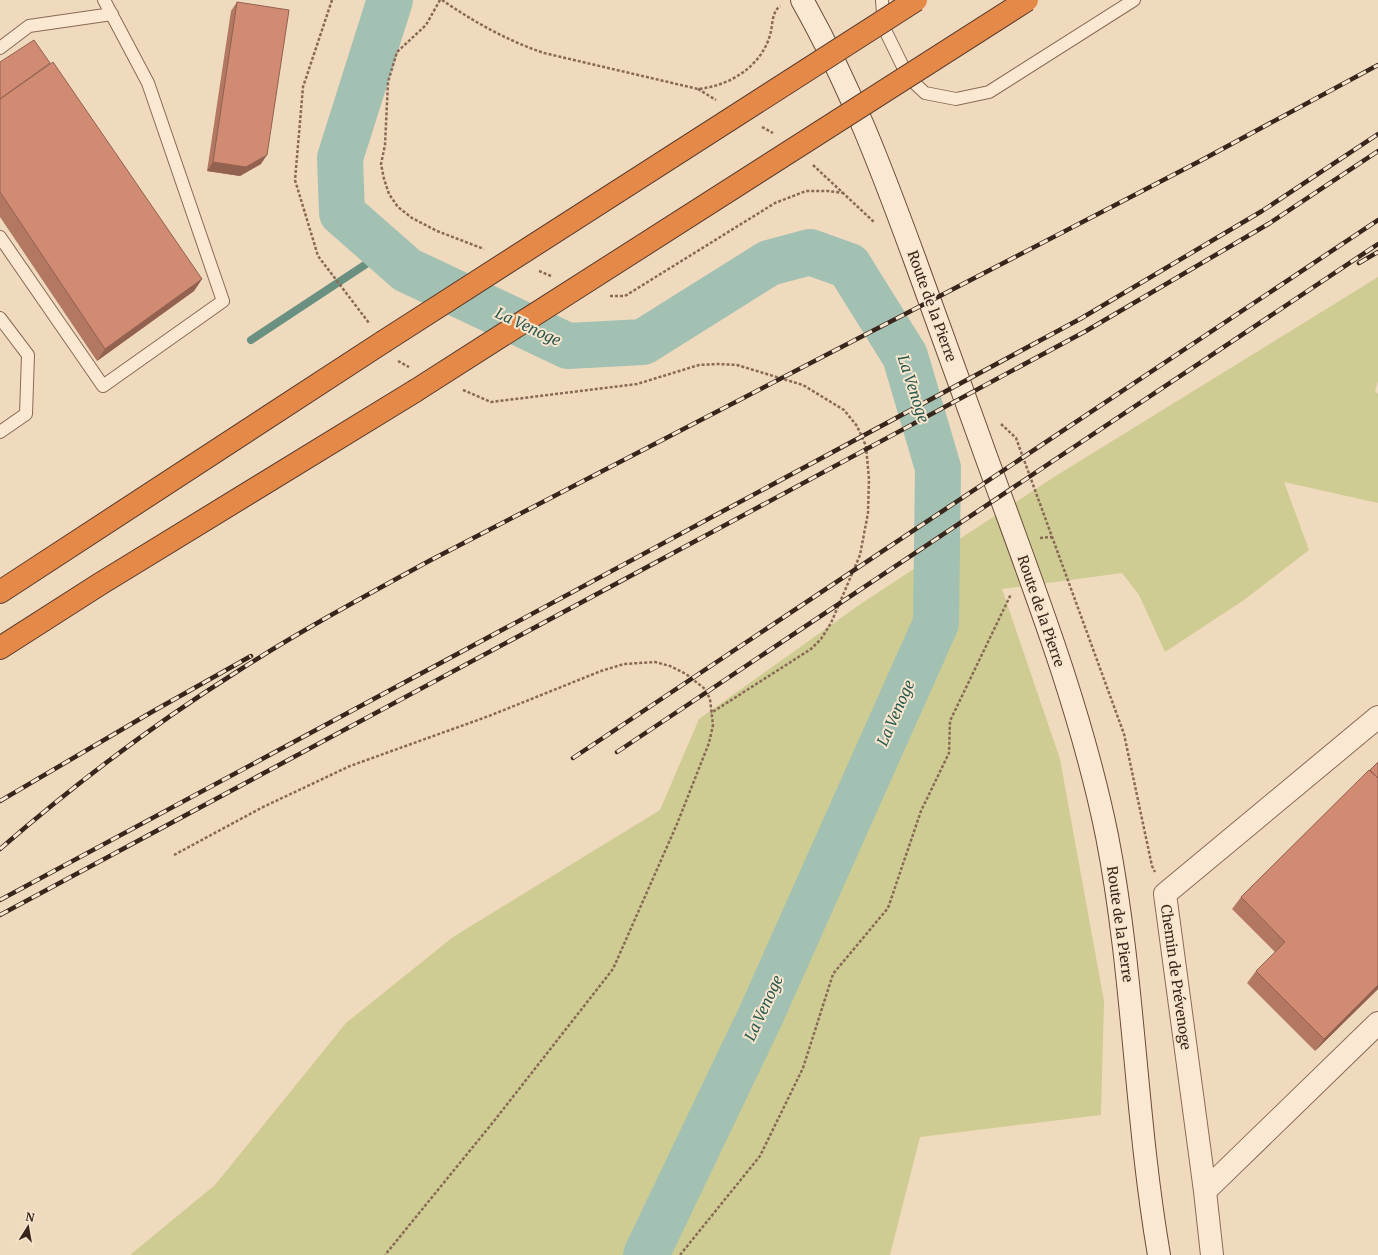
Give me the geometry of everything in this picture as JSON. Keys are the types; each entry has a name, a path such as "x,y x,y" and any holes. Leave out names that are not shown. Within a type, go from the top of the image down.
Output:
{"highway":[{"path":"0,592 383,342 916,0"},
{"path":"0,648 100,584 415,391 1027,0"}],"main road":[{"name":"Route de la Pierre","path":"794,1 825,40 847,87 886,180 1039,605 1075,710 1088,754 1107,835 1123,933 1144,1136 1159,1255"},
{"name":"Chemin de Prévenoge","path":"1212,1255 1205,1191 1165,894 1378,717"},
{"path":"1205,1191 1378,1023"}],"lane":[{"path":"0,237 103,386 223,301 148,83 104,0"},
{"path":"882,0 884,28 908,77 925,93 956,99 989,92 1134,0"},
{"path":"0,48 29,26 112,14"},
{"path":"0,318 28,355 26,414 0,432"}],"path":[{"path":"332,0 303,87 295,180 318,256 340,284"},
{"path":"490,251 437,231 412,218 398,207 389,194 384,180 381,164 385,145 388,82 397,52 426,24 441,0 464,15 499,34 525,47 544,54 698,89 717,100"},
{"path":"698,89 719,86 742,74 758,58 769,40 776,9 794,1"},
{"path":"756,123 775,134"},
{"path":"810,163 876,224"},
{"path":"606,296 625,296 775,203 806,191 828,190 844,193"},
{"path":"534,269 556,278"},
{"path":"491,402 637,384 699,365 736,365 803,385 844,410 857,426 866,446 870,479 868,513 860,555 831,623 821,639 811,649 711,713"},
{"path":"1000,424 1016,438 1124,734 1152,866 1165,894"},
{"path":"680,1255 760,1156 803,1068 833,974 888,908 921,811 949,753 950,721 1011,592"},
{"path":"174,855 263,807 350,766 489,716 601,671 624,664 655,662 670,666 686,674 705,689 710,699 713,726 710,743 613,969 494,1121 385,1255"}],"shaded area":[{"path":"1378,277 1378,381 1375,391 1378,394 1378,503 1284,482 1309,550 1244,600 1165,652 1139,595 1122,573 1002,589 1060,759 1104,1001 1101,1115 920,1137 890,1255 130,1255 215,1185 346,1023 453,937 660,810 699,719 862,603 1054,477"}],"building":[{"path":"237,2 289,10 267,155 246,167 213,162"},
{"path":"34,40 50,63 0,99 0,62"},
{"path":"53,62 202,279 105,349 0,192 0,99"},
{"path":"1378,762 1378,778 1370,770"},
{"path":"1369,770 1378,778 1378,985 1324,1039 1256,971 1285,942 1241,897"}],"waterway":[{"name":"La Venoge","path":"390,0 340,158 342,213 407,270 568,346 643,342 769,263 810,252 849,266 905,356 938,468 936,623 761,1015 646,1255"},
{"path":"251,340 386,251"}],"railway":[{"path":"0,849 57,801 146,733 261,656 333,614 429,561 1200,161 1378,65"},
{"path":"0,900 1080,319 1262,211 1378,134"},
{"path":"0,915 1086,331 1270,223 1378,151"},
{"path":"573,758 1378,220"},
{"path":"617,752 1378,244"},
{"path":"1359,263 1378,252"},
{"path":"0,801 251,656"}]}
